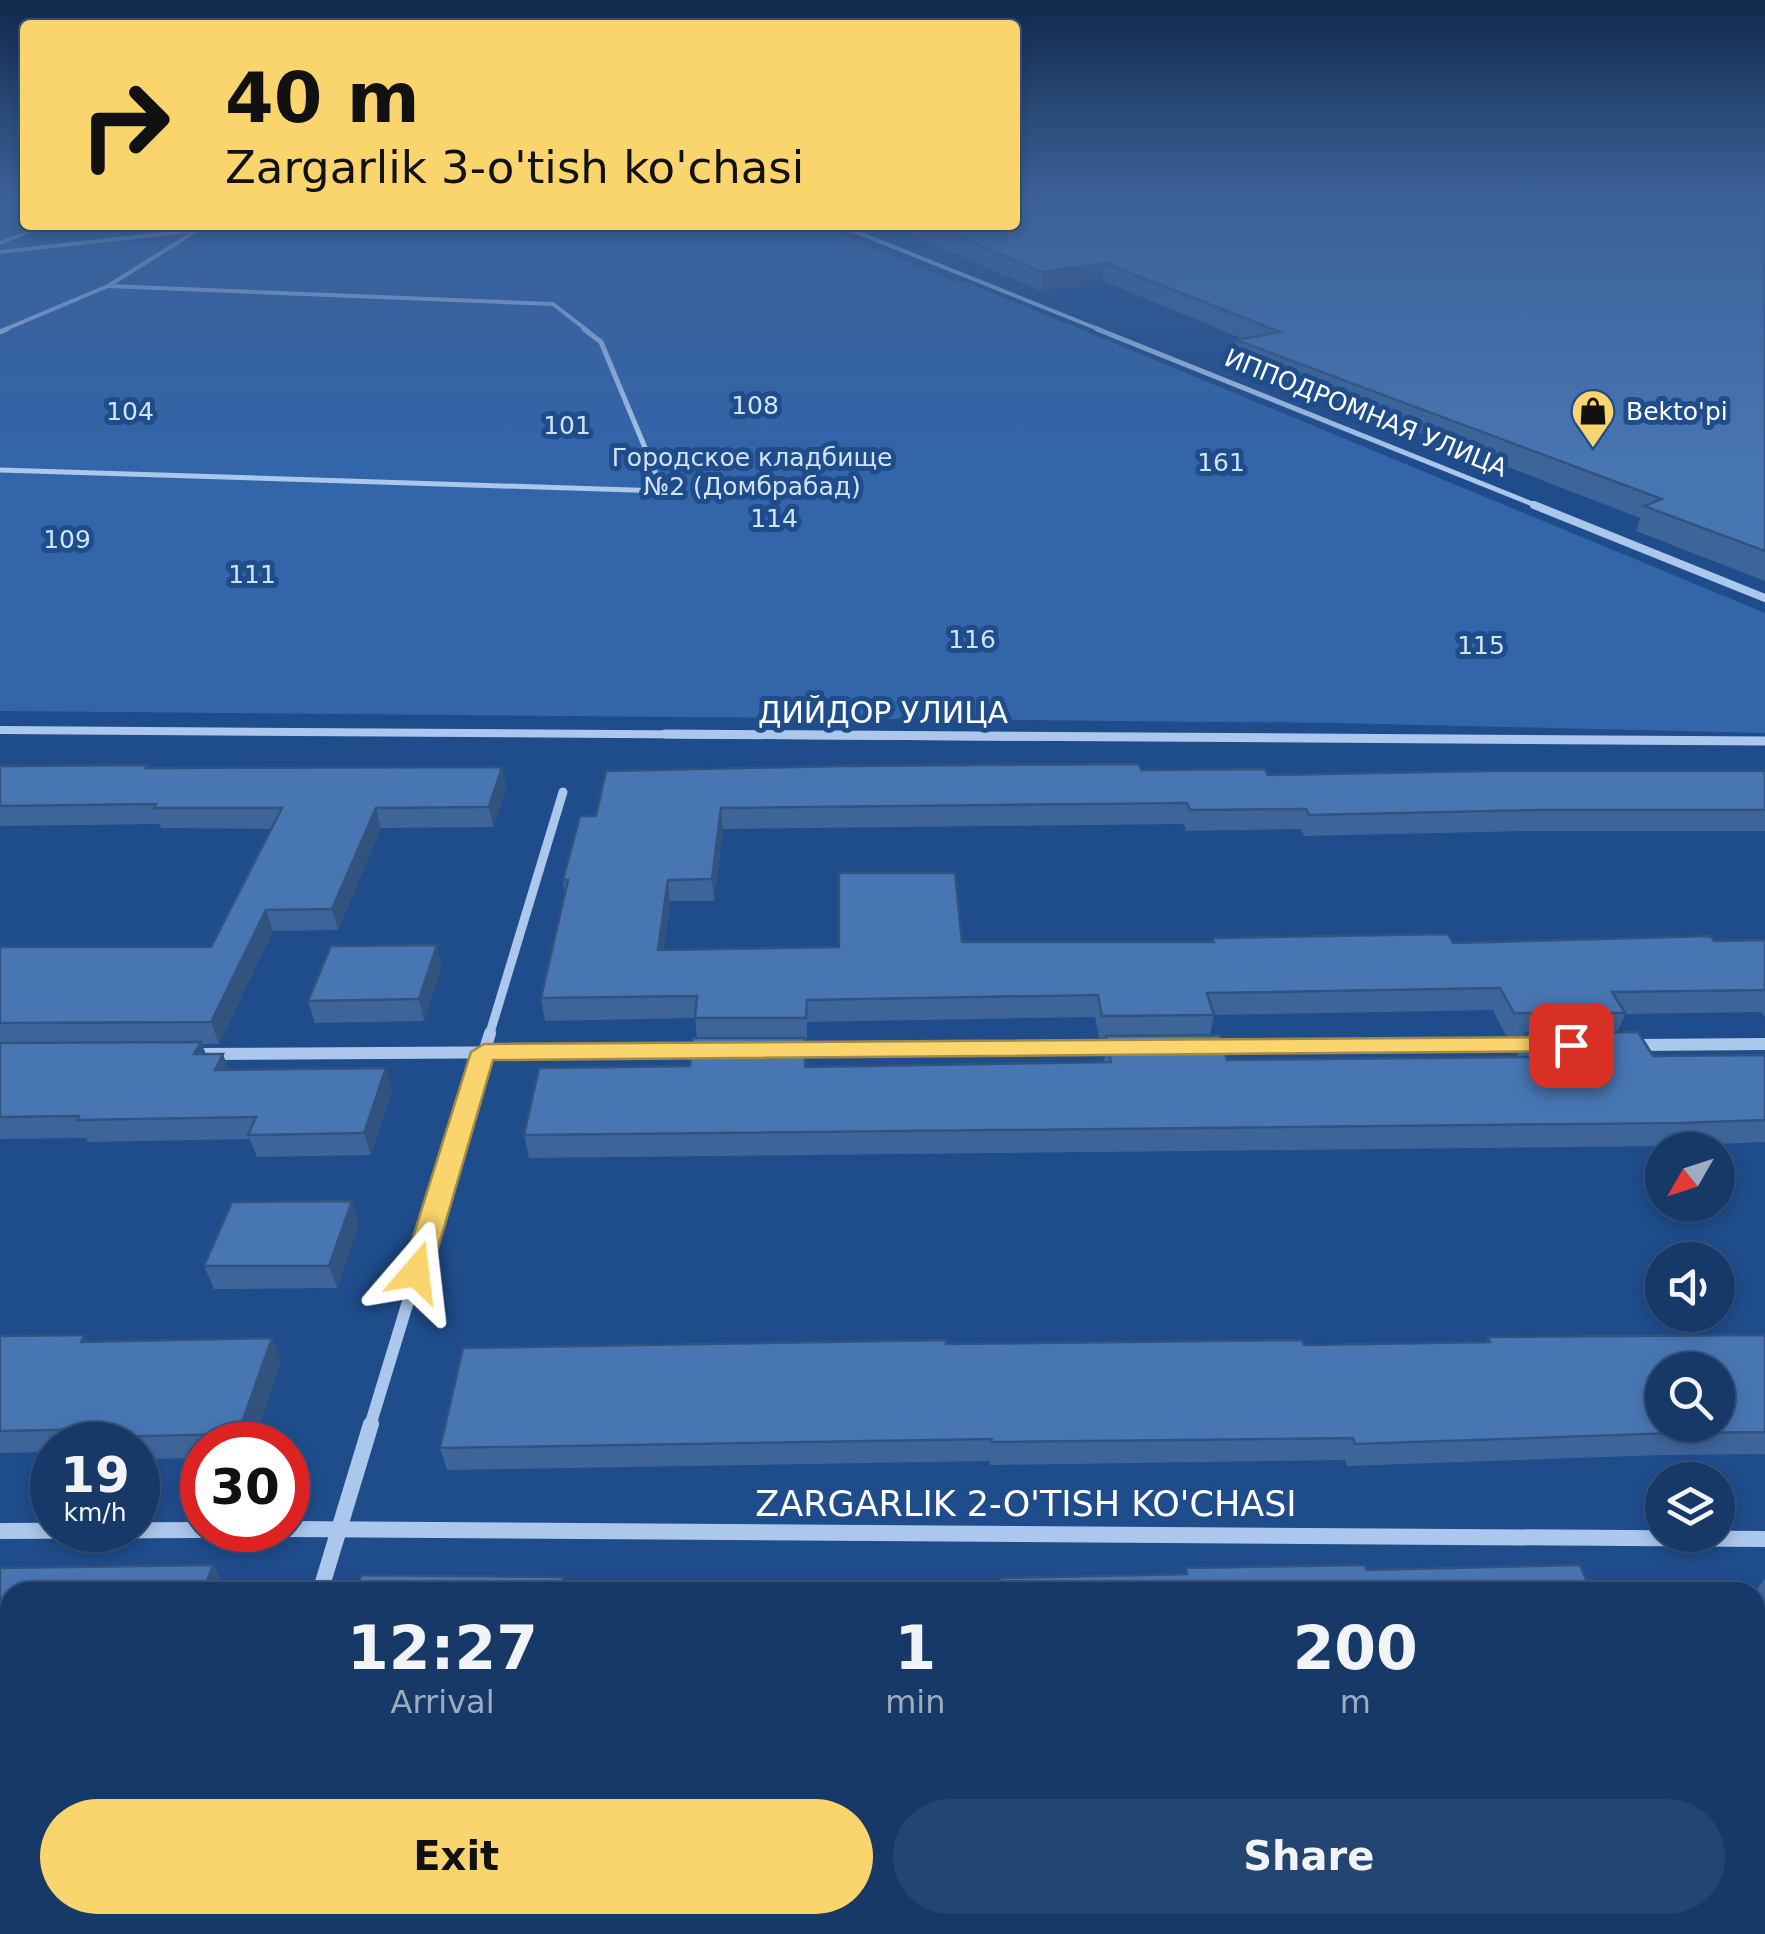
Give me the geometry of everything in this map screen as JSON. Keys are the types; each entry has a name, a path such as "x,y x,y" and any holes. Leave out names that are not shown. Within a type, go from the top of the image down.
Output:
{"street":[{"name":"ИППОДРОМНАЯ УЛИЦА","path":"988,285 1765,598"},
{"path":"0,332 108,286 553,304 601,342 663,491 0,470"},
{"name":"ДИЙДОР УЛИЦА","path":"0,730 1765,742"},
{"path":"323,1582 563,792"},
{"path":"1627,1045 1765,1044"},
{"path":"1193,1048 1548,1045"},
{"path":"779,1050 1134,1048"},
{"path":"174,1054 720,1050"},
{"name":"ZARGARLIK 2-O'TISH KO'CHASI","path":"310,1529 1765,1539"},
{"path":"0,1531 180,1530"}],"green space":[{"name":"Городское кладбище №2 (Домбрабад)","path":"0,285 974,285 1765,613 1765,733 1340,723 0,711"}],"building":[{"path":"1161,285 1765,285 1765,551 1644,506 1662,499 1236,340 1280,332"},
{"path":"1139,764 1141,770 1265,769 1268,775 1765,771 1765,810 1309,815 1306,809 1190,810 1187,803 721,808 712,879 668,880 658,950 839,947 839,873 955,873 962,942 1214,942 1213,938 1448,934 1453,943 1711,936 1714,941 1765,940 1765,990 1612,992 1625,1013 1514,1013 1500,988 1207,993 1214,1015 1102,1016 1098,995 807,1000 806,1018 695,1018 697,996 541,998 568,880 563,880 580,816 596,816 606,771"},
{"path":"148,765 146,768 502,767 489,807 376,808 332,909 266,910 211,1022 0,1023 0,947 211,947 282,808 154,808 156,804 0,806 0,766"},
{"path":"437,945 419,999 308,1001 331,946"},
{"path":"1638,1032 1653,1056 1765,1055 1765,1120 524,1135 539,1068 690,1066 693,1038 805,1038 805,1067 1111,1062 1106,1036 1220,1035 1227,1060 1537,1057 1525,1033"},
{"path":"201,1042 194,1054 223,1054 215,1070 386,1068 364,1133 248,1135 256,1117 0,1117 0,1043"},
{"path":"352,1201 329,1266 204,1266 232,1202"},
{"path":"85,1335 81,1342 272,1338 242,1422 180,1422 180,1435 160,1436 160,1422 30,1422 30,1430 0,1431 0,1336"},
{"path":"1765,1335 1765,1432 1735,1432 1735,1352 1645,1352 1645,1434 1355,1444 1353,1438 992,1439 440,1448 463,1348 946,1340 946,1344 1490,1342 1488,1337"},
{"path":"213,1565 207,1582 0,1582 0,1568"},
{"path":"1365,1565 1366,1570 1580,1565 1587,1582 1000,1582 1000,1578 1187,1574 1186,1568"},
{"path":"361,1575 563,1577 562,1582 359,1582"}],"place":[{"name":"Bekto'pi","path":"1593,449"}],"route":[{"path":"416,1272 484,1052 1571,1045"}],"park label":[{"name":"108","path":"755,405"},
{"name":"104","path":"130,411"},
{"name":"101","path":"567,425"},
{"name":"161","path":"1221,462"},
{"name":"114","path":"774,518"},
{"name":"109","path":"67,539"},
{"name":"111","path":"252,574"},
{"name":"116","path":"972,639"},
{"name":"115","path":"1481,645"}]}
